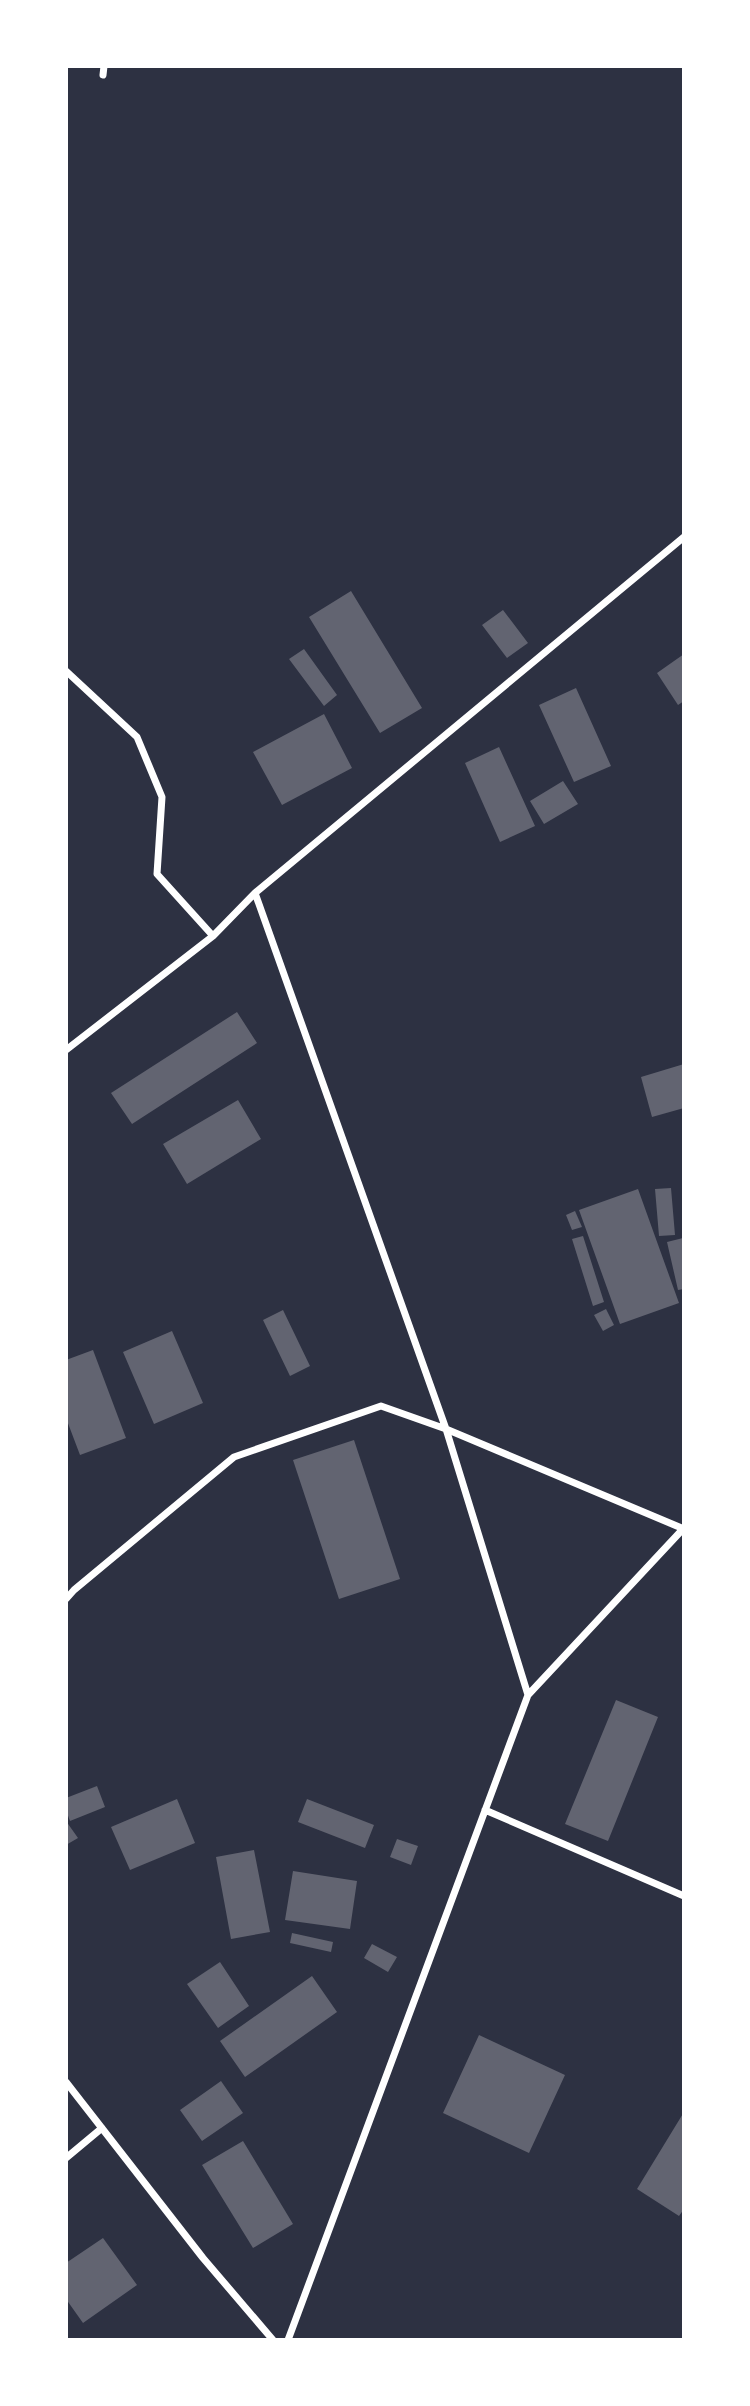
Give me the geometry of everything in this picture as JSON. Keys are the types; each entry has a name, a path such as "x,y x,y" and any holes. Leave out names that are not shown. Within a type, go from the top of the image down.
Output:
{"street":[{"path":"66,1050 213,936 255,893 684,537"},
{"path":"66,671 137,737 162,797 157,874 213,936"},
{"path":"255,893 446,1429 528,1695"},
{"path":"66,1599 234,1457 381,1406 446,1429 683,1529 528,1695 288,2340"},
{"path":"485,1810 684,1896"},
{"path":"66,2081 203,2258 273,2340"},
{"path":"66,2158 102,2128"}],"building":[{"path":"351,591 422,708 380,733 309,617"},
{"path":"503,610 528,643 507,658 482,625"},
{"path":"304,649 337,695 324,706 289,659"},
{"path":"684,654 684,701 678,705 657,673"},
{"path":"576,688 611,766 574,782 539,705"},
{"path":"324,714 352,768 282,805 253,752"},
{"path":"499,747 535,826 500,842 465,763"},
{"path":"563,781 578,804 544,824 530,801"},
{"path":"237,1012 257,1043 132,1124 111,1093"},
{"path":"684,1064 684,1108 652,1117 641,1077"},
{"path":"238,1100 261,1139 187,1184 163,1144"},
{"path":"671,1188 675,1235 659,1236 655,1189"},
{"path":"638,1189 679,1303 620,1324 579,1210"},
{"path":"575,1211 582,1227 572,1230 566,1215"},
{"path":"583,1236 604,1302 593,1306 572,1239"},
{"path":"683,1238 684,1289 678,1290 667,1242"},
{"path":"606,1309 614,1325 603,1331 594,1315"},
{"path":"283,1310 310,1366 290,1376 263,1320"},
{"path":"172,1331 203,1403 154,1424 123,1352"},
{"path":"93,1350 126,1438 80,1455 66,1418 66,1360"},
{"path":"354,1440 400,1579 339,1599 293,1460"},
{"path":"616,1700 658,1717 608,1841 565,1824"},
{"path":"97,1786 105,1807 70,1821 66,1798"},
{"path":"177,1799 195,1843 130,1870 111,1827"},
{"path":"307,1799 374,1825 365,1848 298,1822"},
{"path":"66,1821 78,1838 66,1845"},
{"path":"397,1839 418,1846 411,1865 390,1857"},
{"path":"254,1850 270,1932 231,1939 216,1857"},
{"path":"293,1871 357,1881 350,1929 285,1920"},
{"path":"292,1933 333,1942 331,1952 290,1943"},
{"path":"372,1944 397,1957 388,1972 364,1958"},
{"path":"220,1962 249,2006 218,2028 187,1984"},
{"path":"312,1976 337,2012 245,2077 220,2041"},
{"path":"479,2035 565,2075 529,2153 443,2113"},
{"path":"221,2081 243,2113 202,2141 180,2110"},
{"path":"684,2112 684,2209 679,2216 637,2189"},
{"path":"243,2141 293,2224 253,2248 202,2165"},
{"path":"103,2238 137,2285 83,2323 66,2299 66,2263"}]}
